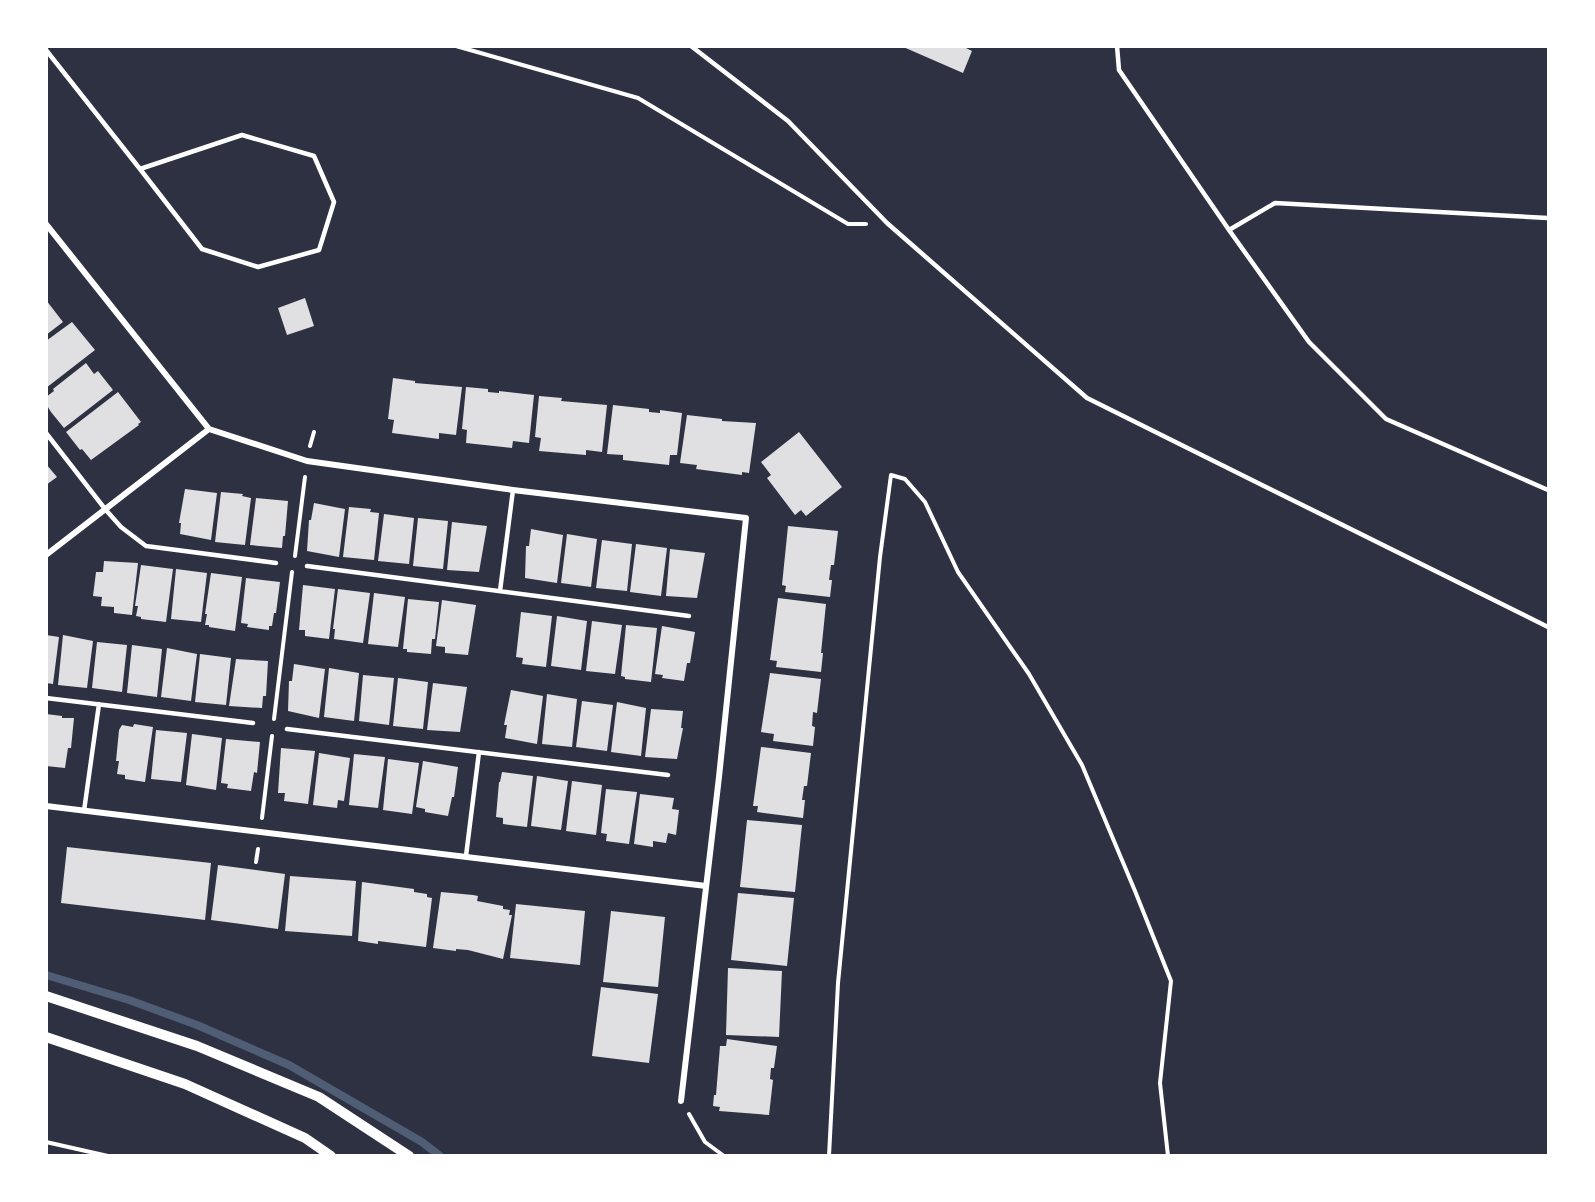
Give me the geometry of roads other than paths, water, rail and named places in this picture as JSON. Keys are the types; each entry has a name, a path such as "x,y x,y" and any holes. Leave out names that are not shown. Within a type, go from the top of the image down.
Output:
{"street":[{"path":"46,224 209,429 307,461 513,490 746,518 681,1101"},
{"path":"46,555 209,429"},
{"path":"46,806 706,886"},
{"path":"46,996 197,1046 319,1097 409,1155"},
{"path":"46,1037 184,1084 304,1138 331,1155"}],"lane":[{"path":"691,46 788,121 887,223 1087,398 1548,627"},
{"path":"1117,46 1119,70 1309,342 1386,419 1548,490"},
{"path":"46,50 202,249 258,267 319,250 334,202 314,156 242,135 140,169"},
{"path":"1229,230 1275,202 1548,218"},
{"path":"46,433 105,509 121,527 146,546 276,563"},
{"path":"500,591 513,490"},
{"path":"307,566 689,616"},
{"path":"46,698 253,723"},
{"path":"84,812 99,704"},
{"path":"287,729 668,775"},
{"path":"466,856 479,752"}],"waterway":[{"path":"46,975 129,1000 197,1025 289,1065 422,1142 440,1156"}]}
